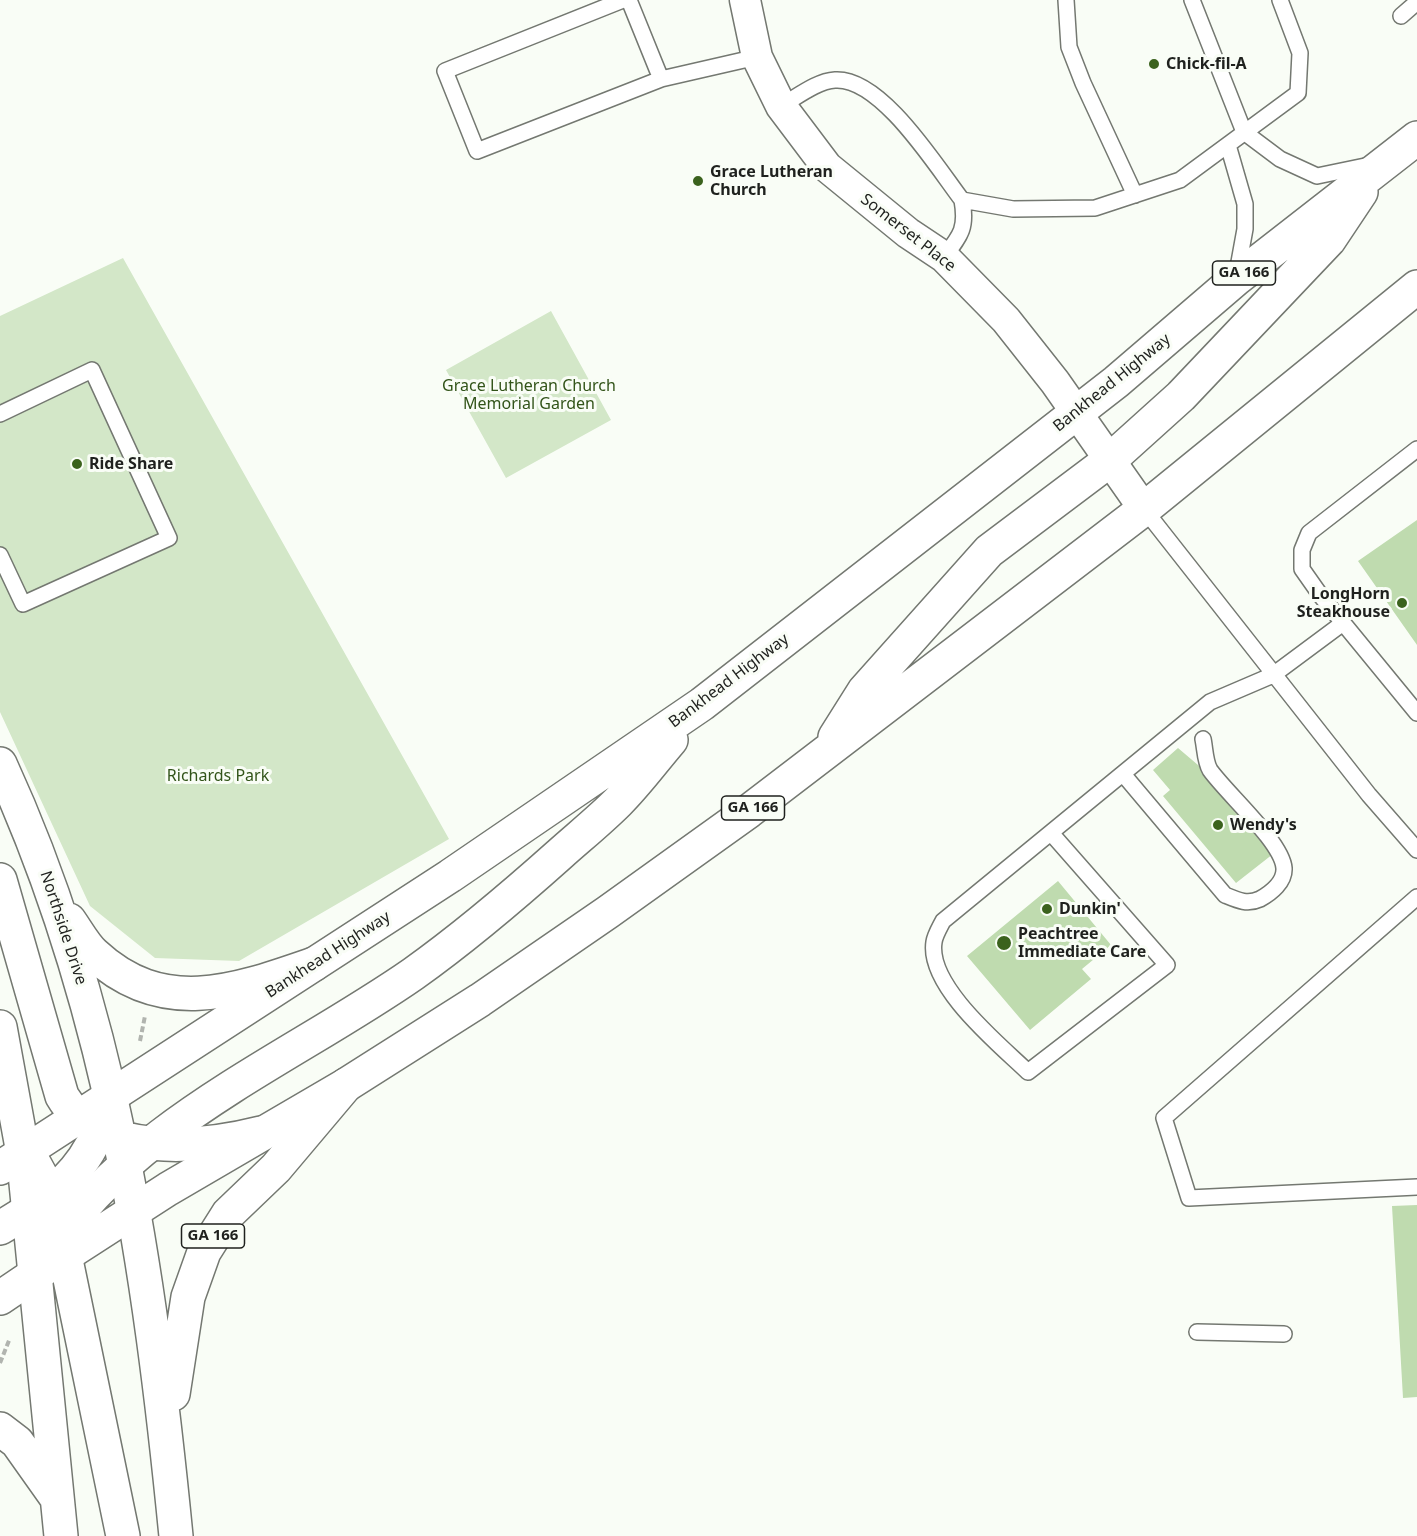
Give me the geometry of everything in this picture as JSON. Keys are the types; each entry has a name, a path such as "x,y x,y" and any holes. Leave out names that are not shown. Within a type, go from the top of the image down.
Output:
{"main road":[{"name":"Bankhead Highway","path":"110,1097 532,821 702,704 1076,414 1236,279 1417,138"},
{"path":"825,754 864,691 989,551 1110,460 1189,388 1329,240 1382,165"},
{"name":"GA 166","path":"176,1536 166,1431 188,1297 204,1252 228,1214 276,1168 346,1085 480,1000 598,919 825,754 1144,509 1417,287"},
{"path":"155,1143 219,1096 412,974 468,933 618,802 702,704"},
{"name":"Northside Drive","path":"0,765 54,898 88,1005 110,1097 106,1138 135,1212 149,1298 166,1431"},
{"path":"0,880 62,1096 69,1109 106,1138"},
{"path":"54,898 93,953 128,978 172,994 204,994 247,987 314,964"},
{"path":"2,1047 11,1161 39,1204 62,1246 123,1536"},
{"path":"62,1246 135,1212 261,1133 346,1085"},
{"path":"11,1161 106,1138 191,1146 227,1142 261,1133"},
{"path":"0,1228 39,1204 72,1174 91,1147 106,1138"},
{"path":"0,1298 37,1273 62,1246 95,1193 106,1138"},
{"path":"39,1204 37,1273 61,1536"},
{"path":"0,1429 17,1442 57,1499"}],"street":[{"name":"Somerset Place","path":"745,0 758,57 781,106 827,167 861,197 944,257 1006,320 1144,509"}],"lane":[{"path":"623,0 445,71 477,151 661,79 758,57"},
{"path":"629,0 661,79"},
{"path":"1066,0 1070,47 1083,83 1135,195"},
{"path":"1192,0 1244,132 1280,159 1317,176 1382,165"},
{"path":"962,200 1013,209 1095,208 1180,180 1298,93 1300,53 1280,0"},
{"path":"1401,16 1417,2"},
{"path":"781,106 834,80 850,81 879,97 962,200 965,215 962,235 944,257"},
{"path":"1228,145 1245,204 1245,229 1236,279"},
{"path":"0,414 92,370 169,538 23,604 0,555"},
{"path":"1417,449 1309,533 1302,550 1302,569 1417,713"},
{"path":"1144,509 1369,795 1417,850"},
{"path":"1052,832 1167,965 1028,1072 975,1022 941,976 935,957 934,942 943,921 1210,702 1274,675 1343,623"},
{"path":"1123,774 1225,895 1241,902 1255,902 1268,895 1279,884 1284,870 1280,851 1208,768 1203,739"},
{"path":"1417,897 1164,1118 1188,1198 1417,1187"},
{"path":"1197,1332 1284,1334"}],"path":[{"path":"138,1051 147,1008"}],"green space":[{"name":"Richards Park","path":"123,258 449,839 239,961 155,958 90,906 0,712 0,316"},
{"name":"Grace Lutheran Church Memorial Garden","path":"551,311 611,420 506,478 446,370"}],"building":[{"name":"LongHorn Steakhouse","path":"1417,520 1417,645 1358,561"},
{"name":"Wendy's","path":"1178,748 1198,765 1273,854 1236,883 1163,796 1170,790 1153,770"},
{"path":"1058,881 1111,945 1082,969 1091,979 1030,1030 967,956"},
{"path":"1417,1205 1417,1397 1403,1398 1392,1206"}],"place":[{"name":"Chick-fil-A","path":"1154,64"},
{"name":"Grace Lutheran Church","path":"698,181"},
{"name":"Ride Share","path":"77,464"},
{"name":"LongHorn Steakhouse","path":"1402,603"},
{"name":"Wendy's","path":"1218,825"},
{"name":"Dunkin'","path":"1047,909"},
{"name":"Peachtree Immediate Care","path":"1004,943"}]}
